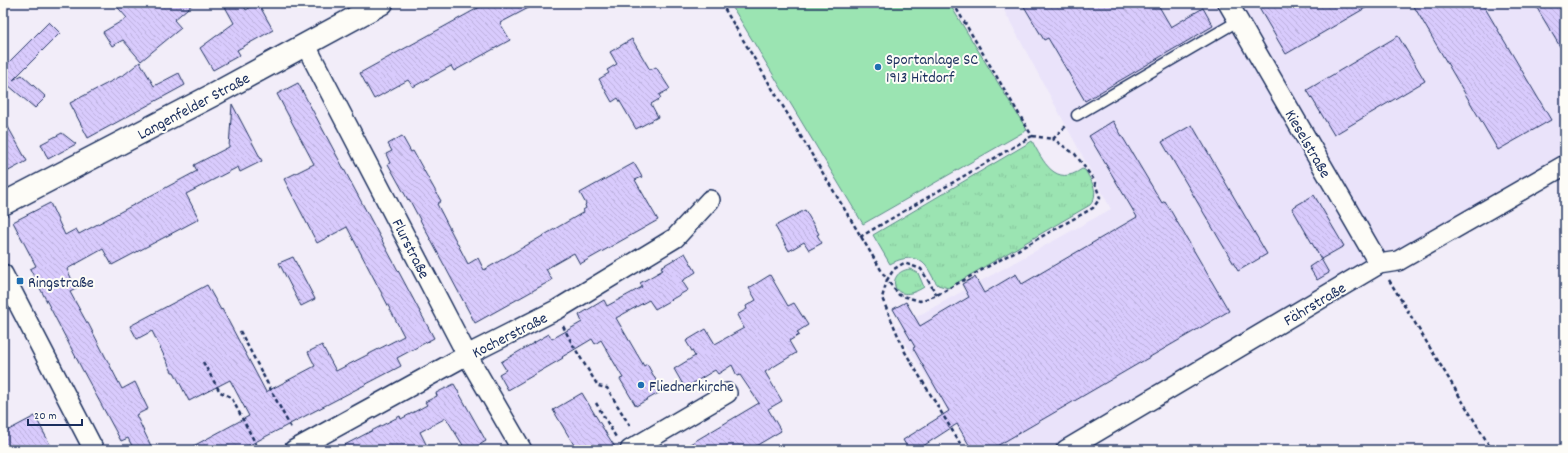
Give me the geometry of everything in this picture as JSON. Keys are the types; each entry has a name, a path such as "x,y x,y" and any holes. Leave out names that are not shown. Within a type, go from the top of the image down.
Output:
{"street":[{"name":"Langenfelder Straße","path":"3,204 211,96 382,3"},
{"name":"Kieselstraße","path":"1228,3 1379,264"},
{"name":"Flurstraße","path":"305,44 467,355 522,450"},
{"name":"Fährstraße","path":"1066,450 1379,264 1398,261 1565,164"},
{"name":"Kocherstraße","path":"297,448 467,355 558,309 676,238 710,200"},
{"path":"3,274 94,450"},
{"path":"630,446 726,393"}],"lane":[{"path":"1077,115 1238,21"}],"path":[{"path":"721,3 860,237 887,280 899,295 920,300 937,295 1093,208 1100,198 1094,180 1075,154 1053,139 1032,136 860,237"},
{"path":"953,3 1032,136"},
{"path":"1053,139 1077,115"},
{"path":"937,295 921,268 904,263 894,269 887,280 882,298 905,352 964,450"},
{"path":"1379,264 1492,450"},
{"path":"558,309 563,327 575,350 583,360 598,386 607,388 630,446"},
{"path":"240,331 297,448"},
{"path":"203,362 220,392 231,396 259,450"},
{"path":"596,403 630,446"}],"shaded area":[{"path":"1000,3 1565,3 1565,153 1052,450 972,450 896,328 1111,209"}],"green space":[{"name":"Sportanlage SC 1913 Hitdorf","path":"730,3 949,3 1027,130 863,224"},
{"path":"1032,141 1046,164 1057,174 1073,174 1082,169 1085,170 1095,192 1093,201 1090,205 948,288 938,285 926,266 918,260 908,258 890,264 873,235"},
{"path":"910,269 918,273 924,287 913,292 905,293 899,291 895,287 897,276 902,271"}],"building":[{"path":"114,3 194,3 174,20 181,28 141,61 123,40 112,46 103,32 127,18"},
{"path":"223,3 242,3 246,10 258,3 273,30 237,50 240,55 213,70 200,48 234,23"},
{"path":"487,3 538,3 500,23 510,40 454,71 451,66 413,87 408,80 374,99 360,73"},
{"path":"1022,3 1157,3 1171,27 1203,8 1213,26 1085,101 1048,38 1044,40"},
{"path":"1256,3 1374,3 1286,54"},
{"path":"1412,3 1482,3 1551,120 1498,150"},
{"path":"1534,3 1565,3 1565,55"},
{"path":"49,22 60,33 13,80 22,75 46,97 35,108 8,85 3,90 3,68"},
{"path":"1398,36 1425,81 1334,135 1307,90"},
{"path":"632,39 650,70 656,67 670,89 659,95 661,98 651,104 658,117 636,129 618,98 612,102 599,79 609,73 607,70 617,64 610,52"},
{"path":"140,62 154,86 179,73 185,85 88,138 70,103 125,74"},
{"path":"298,83 434,338 397,358 401,366 240,450 186,450 249,416 230,380 189,401 174,372 172,372 152,331 137,339 130,326 207,285 221,310 222,309 266,392 315,366 308,352 322,345 336,371 404,336 347,227 317,243 284,179 314,164 277,94"},
{"path":"232,104 262,161 240,172 238,167 186,194 199,219 112,265 103,249 67,269 76,289 70,292 88,323 122,389 135,382 148,409 136,415 153,450 134,450 128,438 121,441 82,369 30,269 36,266 13,222 50,203 65,235 76,229 79,234 197,171 194,165 229,147"},
{"path":"3,118 27,161 3,174"},
{"path":"1113,121 1162,203 1165,201 1229,311 990,450 972,450 957,424 917,450 909,450 903,440 949,411 913,348 915,347 893,309 906,302 920,326 969,297 962,284 975,277 984,293 1016,274 1022,284 1137,217 1089,136"},
{"path":"1192,125 1267,254 1238,271 1162,142"},
{"path":"62,133 76,144 48,159 41,144"},
{"path":"402,136 411,152 413,151 441,201 437,204 468,264 478,258 484,270 584,212 583,210 586,208 586,204 580,193 634,163 642,177 635,180 658,220 580,264 574,253 546,269 552,280 475,323 409,199 408,200 388,164 390,163 386,154 392,151 388,144"},
{"path":"1314,195 1344,246 1321,259 1292,208"},
{"path":"805,210 819,234 817,235 822,243 809,250 804,242 789,251 775,226"},
{"path":"685,253 696,272 682,281 688,290 655,309 649,300 616,318 644,366 647,364 662,391 636,406 620,379 623,378 601,340 595,344 592,339 508,390 499,374 506,370 501,362 549,334 552,339 582,322 579,315 604,300 607,306 642,287 640,283 663,270 661,267"},
{"path":"293,257 315,299 301,306 279,263"},
{"path":"1321,259 1329,273 1317,280 1309,267"},
{"path":"770,275 788,306 794,303 808,325 797,332 799,335 789,341 796,353 765,372 782,401 768,409 781,431 749,450 680,450 759,403 740,375 737,376 732,365 718,374 715,370 685,388 674,369 695,356 686,341 706,329 715,344 744,328 737,315 747,309 746,306 756,300 749,288"},
{"path":"454,384 486,441 471,450 466,450 446,418 420,432 429,450 335,450 400,416 401,419 427,405 425,402 437,396 436,393"},
{"path":"582,393 617,450 577,450 553,410"},
{"path":"35,416 53,450 8,450 3,442 3,433"}],"place":[{"name":"Sportanlage SC 1913 Hitdorf","path":"878,67"},
{"name":"Ringstraße","path":"20,281"},
{"name":"Fliednerkirche","path":"641,385"}]}
